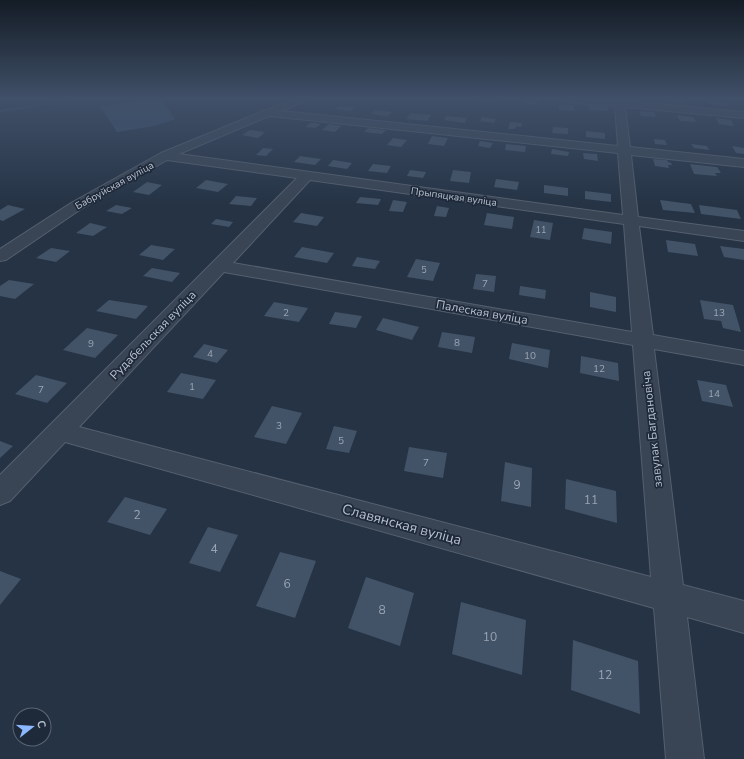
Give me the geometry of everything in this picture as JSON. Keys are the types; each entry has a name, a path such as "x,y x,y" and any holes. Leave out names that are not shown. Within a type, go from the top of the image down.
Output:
{"street":[{"name":"Бабруйская вуліца","path":"0,256 76,206 165,156 217,134"},
{"path":"469,134 744,163"},
{"name":"завулак Багдановіча","path":"622,134 685,759"},
{"name":"Прыпяцкая вуліца","path":"165,156 744,236"},
{"name":"Рудабельская вуліца","path":"0,494 59,431 307,176"},
{"name":"Палеская вуліца","path":"220,266 744,358"},
{"name":"Славянская вуліца","path":"59,431 744,617"}],"building":[{"path":"243,134 262,134 258,138"},
{"path":"586,134 605,134 605,139 586,137"},
{"path":"432,136 448,138 444,146 428,144"},
{"path":"393,138 407,140 401,147 387,145"},
{"path":"654,139 665,140 667,145 655,144"},
{"path":"480,141 493,143 490,148 478,146"},
{"path":"506,144 526,146 525,152 505,150"},
{"path":"691,144 707,146 709,150 694,148"},
{"path":"732,146 744,148 744,154 736,153"},
{"path":"263,148 273,149 266,156 256,155"},
{"path":"552,149 569,152 568,156 551,154"},
{"path":"583,153 597,154 598,161 584,159"},
{"path":"300,156 321,159 315,165 294,162"},
{"path":"653,159 667,160 672,165 668,165 669,168 655,166"},
{"path":"333,160 352,163 347,169 328,166"},
{"path":"373,164 391,166 387,173 368,171"},
{"path":"690,164 717,167 721,173 715,173 717,176 694,174"},
{"path":"410,170 426,172 423,178 407,176"},
{"path":"453,170 471,172 469,183 450,181"},
{"path":"496,179 519,182 517,190 494,187"},
{"path":"206,180 228,184 218,192 196,188"},
{"path":"147,182 162,185 149,195 133,192"},
{"path":"544,185 568,188 568,196 544,193"},
{"path":"585,191 611,194 611,202 585,199"},
{"path":"236,196 257,198 251,206 229,204"},
{"path":"360,197 381,199 378,205 356,203"},
{"path":"393,200 407,202 403,212 389,211"},
{"path":"660,200 691,204 695,213 663,210"},
{"path":"8,205 25,209 3,221 0,220 0,210"},
{"path":"116,205 132,208 122,214 106,211"},
{"path":"699,205 737,210 741,219 701,214"},
{"path":"437,206 449,208 446,217 434,216"},
{"path":"301,213 324,217 317,226 293,222"},
{"path":"487,213 514,217 512,229 484,225"},
{"path":"216,219 233,222 229,227 211,224"},
{"path":"534,220 553,223 550,240 530,237"},
{"path":"90,223 107,227 93,236 76,233"},
{"path":"584,228 612,232 611,244 582,239"},
{"path":"666,240 695,244 698,256 668,252"},
{"path":"151,245 175,249 163,260 139,255"},
{"path":"720,246 744,249 744,260 724,257"},
{"path":"302,247 334,253 327,263 294,257"},
{"path":"51,248 70,251 56,262 36,258"},
{"path":"357,257 380,261 375,269 352,266"},
{"path":"416,259 440,263 433,281 407,277"},
{"path":"152,268 180,273 172,282 143,276"},
{"path":"476,274 496,276 494,292 473,289"},
{"path":"9,280 34,284 15,299 0,296 0,286"},
{"path":"520,286 546,290 545,299 519,295"},
{"path":"590,292 616,297 616,312 590,307"},
{"path":"109,300 148,306 136,319 96,311"},
{"path":"700,300 733,305 741,332 723,328 721,321 704,319"},
{"path":"274,302 308,308 299,322 264,316"},
{"path":"335,312 362,316 356,328 329,324"},
{"path":"383,318 419,327 412,340 376,330"},
{"path":"87,328 118,335 95,358 63,350"},
{"path":"442,332 475,337 472,353 438,347"},
{"path":"512,343 550,350 548,368 509,359"},
{"path":"204,344 228,350 217,363 193,357"},
{"path":"581,356 618,363 619,381 580,373"},
{"path":"181,373 216,380 203,399 167,392"},
{"path":"36,375 67,383 47,403 15,394"},
{"path":"697,380 726,385 733,407 702,401"},
{"path":"272,406 302,413 286,444 254,437"},
{"path":"334,426 357,431 349,453 326,449"},
{"path":"0,441 13,446 0,458"},
{"path":"409,447 447,453 443,478 404,471"},
{"path":"505,462 532,468 531,507 501,501"},
{"path":"566,479 616,491 617,523 565,509"},
{"path":"125,497 167,509 150,535 107,522"},
{"path":"208,527 238,535 220,572 189,563"},
{"path":"280,552 316,561 295,618 256,606"},
{"path":"0,571 21,579 0,605"},
{"path":"366,577 414,593 400,646 348,628"},
{"path":"461,602 526,620 522,675 452,654"},
{"path":"573,640 638,661 640,714 571,690"}]}
